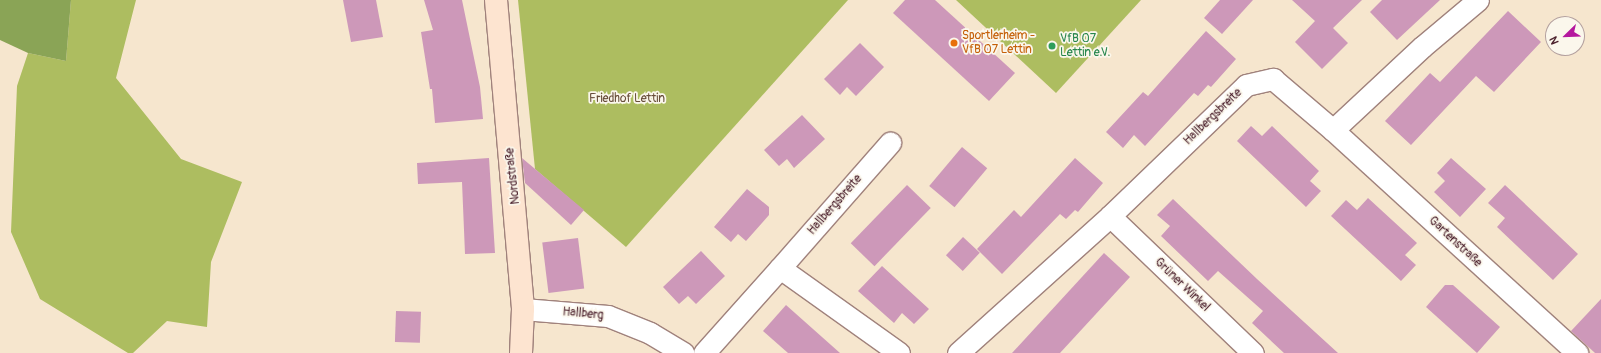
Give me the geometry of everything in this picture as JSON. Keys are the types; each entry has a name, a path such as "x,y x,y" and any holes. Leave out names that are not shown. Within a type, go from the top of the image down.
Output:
{"street":[{"name":"Nordstraße","path":"496,0 523,309 521,353"},
{"path":"1333,130 1422,47 1478,0"},
{"name":"Hallbergsbreite","path":"958,353 1110,216 1246,85 1273,79 1333,130"},
{"name":"Gartenstraße","path":"1333,130 1577,353"},
{"name":"Hallbergsbreite","path":"704,353 740,315 890,143"},
{"name":"Grüner Winkel","path":"1110,216 1253,353"},
{"path":"780,268 899,353"},
{"name":"Hallberg","path":"523,309 608,316 650,334 676,351"}],"green space":[{"path":"0,0 71,0 66,61 28,53 0,40"},
{"path":"71,0 136,0 116,78 181,159 242,182 211,262 207,327 167,321 133,353 128,353 40,299 11,232 17,86 28,53 66,61"},
{"name":"Friedhof Lettin","path":"518,0 848,0 626,247 535,169"},
{"name":"VfB 07 Lettin e.V.","path":"956,0 1141,0 1056,93"}],"building":[{"path":"343,0 376,0 383,37 351,42"},
{"path":"424,0 462,0 480,87 483,119 435,123 432,89 430,89 421,32 433,30"},
{"name":"Sportlerheim - VfB 07 Lettin","path":"905,0 935,0 1015,73 989,101 893,13"},
{"path":"1220,0 1253,0 1222,34 1204,18"},
{"path":"1292,0 1362,0 1333,28 1348,43 1322,69 1295,42 1315,21"},
{"path":"1382,0 1440,0 1397,40 1370,12"},
{"path":"1508,11 1541,42 1494,92 1476,76 1411,145 1385,121 1430,73 1440,82"},
{"path":"1206,31 1236,59 1211,87 1208,85 1198,96 1194,93 1145,146 1134,135 1123,148 1106,132 1143,92 1148,96"},
{"path":"860,43 884,67 856,96 847,87 840,95 824,79"},
{"path":"802,115 825,139 794,168 787,159 779,166 764,150"},
{"path":"1251,126 1262,136 1272,126 1319,171 1310,181 1321,191 1306,207 1237,141"},
{"path":"962,147 987,168 954,207 929,186"},
{"path":"489,158 495,253 465,254 462,182 418,184 417,163"},
{"path":"522,158 584,210 571,225 525,183"},
{"path":"1075,158 1103,183 1078,212 1075,210 1066,219 1060,214 1002,274 977,249 1014,210 1021,217"},
{"path":"1451,158 1486,189 1460,217 1434,192 1445,181 1437,173"},
{"path":"907,185 931,208 874,266 851,243"},
{"path":"1505,185 1578,254 1553,280 1497,227 1505,218 1488,203"},
{"path":"747,189 769,207 769,215 746,241 738,234 731,242 714,227"},
{"path":"1368,198 1417,243 1405,255 1416,265 1401,281 1331,216 1346,200 1357,210"},
{"path":"1173,199 1338,353 1284,353 1252,323 1263,311 1218,271 1208,281 1161,236 1170,226 1157,215"},
{"path":"963,237 980,253 963,271 946,255"},
{"path":"578,238 584,289 548,293 542,242"},
{"path":"701,251 725,276 696,304 688,296 679,304 663,287"},
{"path":"1104,253 1130,277 1060,353 1012,353"},
{"path":"882,266 929,309 914,324 902,313 894,323 858,291"},
{"path":"1445,285 1453,285 1500,327 1477,353 1426,307"},
{"path":"1601,299 1601,353 1595,353 1571,331"},
{"path":"786,305 840,353 788,353 763,331"},
{"path":"396,311 421,312 420,343 395,342"}],"place":[{"name":"Sportlerheim - VfB 07 Lettin","path":"954,43"},
{"name":"VfB 07 Lettin e.V.","path":"1052,46"}]}
